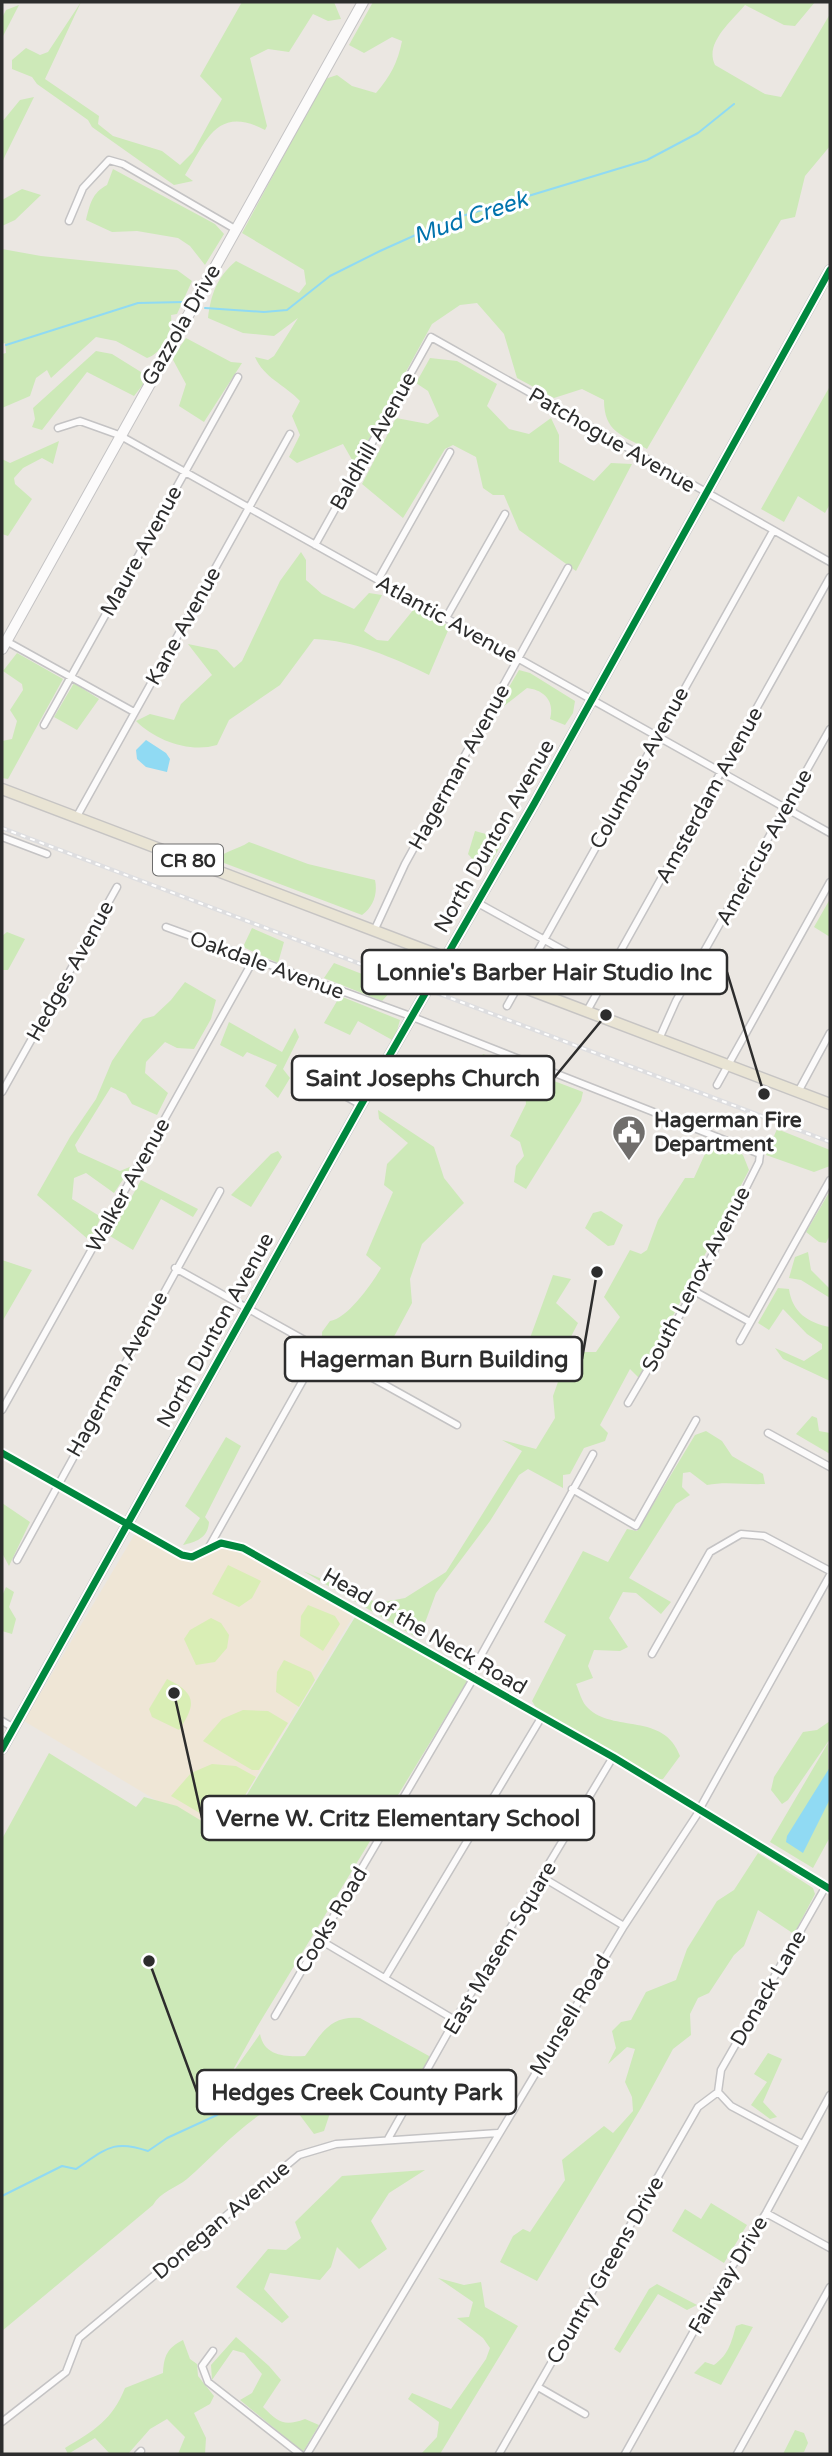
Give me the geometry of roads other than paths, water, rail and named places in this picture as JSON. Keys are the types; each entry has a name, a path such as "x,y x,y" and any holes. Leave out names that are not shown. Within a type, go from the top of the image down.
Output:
{"main road":[{"name":"CR 80","path":"2,789 830,1104"}],"street":[{"name":"Gazzola Drive","path":"4,645 363,2"},
{"path":"69,221 83,188 109,160 123,163 235,229"},
{"name":"North Dunton Avenue","path":"2,1749 246,1308 360,1105 413,1017 830,270"},
{"name":"Patchogue Avenue","path":"431,337 705,494 830,562"},
{"name":"Baldhill Avenue","path":"315,545 431,337"},
{"name":"Maure Avenue","path":"44,724 238,377"},
{"name":"Atlantic Avenue","path":"58,428 80,421 119,435 830,833"},
{"name":"Kane Avenue","path":"76,818 290,434"},
{"path":"378,580 450,452"},
{"path":"446,618 505,514"},
{"name":"Columbus Avenue","path":"507,1006 773,531"},
{"name":"Hagerman Avenue","path":"374,931 405,864 568,568"},
{"name":"Amsterdam Avenue","path":"587,1012 830,577"},
{"path":"4,645 71,677 134,712"},
{"name":"Americus Avenue","path":"659,1039 676,1001 830,729"},
{"path":"2,837 47,854"},
{"path":"717,1085 830,882"},
{"name":"Hedges Avenue","path":"2,1092 117,887"},
{"path":"476,902 608,975"},
{"name":"Oakdale Avenue","path":"166,927 413,1017 760,1154"},
{"name":"Walker Avenue","path":"2,1410 254,959"},
{"path":"798,1092 830,1033"},
{"path":"298,1069 360,1105"},
{"name":"South Lenox Avenue","path":"628,1403 694,1290 760,1154"},
{"path":"740,1341 830,1180"},
{"name":"Hagerman Avenue","path":"17,1560 56,1484 220,1191"},
{"path":"175,1268 457,1425"},
{"path":"694,1290 750,1322"},
{"path":"209,1547 320,1350"},
{"path":"572,1489 636,1526 696,1420"},
{"path":"768,1433 830,1468"},
{"name":"Head of the Neck Road","path":"2,1453 182,1555 192,1557 221,1543 243,1548 613,1758 828,1887"},
{"path":"471,1678 593,1454"},
{"path":"652,1654 710,1552 741,1534 764,1536 830,1573"},
{"name":"Munsell Road","path":"307,2454 624,1926 700,1810 830,1573"},
{"name":"Cooks Road","path":"275,2016 471,1678"},
{"path":"385,1978 541,1718"},
{"path":"2,1721 14,1728"},
{"name":"East Masem Square","path":"388,2139 613,1758"},
{"path":"542,1877 624,1926"},
{"name":"Donack Lane","path":"718,2092 721,2070 828,1887"},
{"path":"320,1940 456,2020"},
{"path":"718,2092 731,2106 802,2144"},
{"name":"Country Greens Drive","path":"499,2454 698,2108 718,2092"},
{"name":"Fairway Drive","path":"625,2454 714,2295 766,2213 830,2095"},
{"name":"Donegan Avenue","path":"2,2422 66,2372 79,2338 299,2155 336,2144 498,2133"},
{"path":"766,2213 830,2248"},
{"path":"737,2454 830,2287"},
{"path":"213,2351 202,2367 208,2382 300,2454"},
{"path":"538,2387 585,2414"}],"water":[{"path":"146,740 166,753 170,759 167,772 146,767 137,759 136,750"},
{"path":"830,1767 830,1799 803,1853 786,1842 787,1836"}],"waterway":[{"name":"Mud Creek","path":"205,308 264,312 287,310 330,276 380,251 449,220 647,160 698,133 734,104"},
{"name":"Mud Creek","path":"6,345 138,303 184,302"},
{"path":"2,2196 62,2166 76,2169 110,2148 126,2146 148,2151 167,2138 217,2115 241,2099 311,2082"}],"railway":[{"path":"2,828 830,1142"}],"place":[{"name":"Saint Josephs Church","path":"606,1015"},
{"name":"Lonnie's Barber Hair Studio Inc","path":"764,1094"},
{"name":"Hagerman Fire Department","path":"629,1162"},
{"name":"Hagerman Burn Building","path":"597,1272"},
{"name":"Verne W. Critz Elementary School","path":"174,1693"},
{"name":"Hedges Creek County Park","path":"149,1961"}]}
